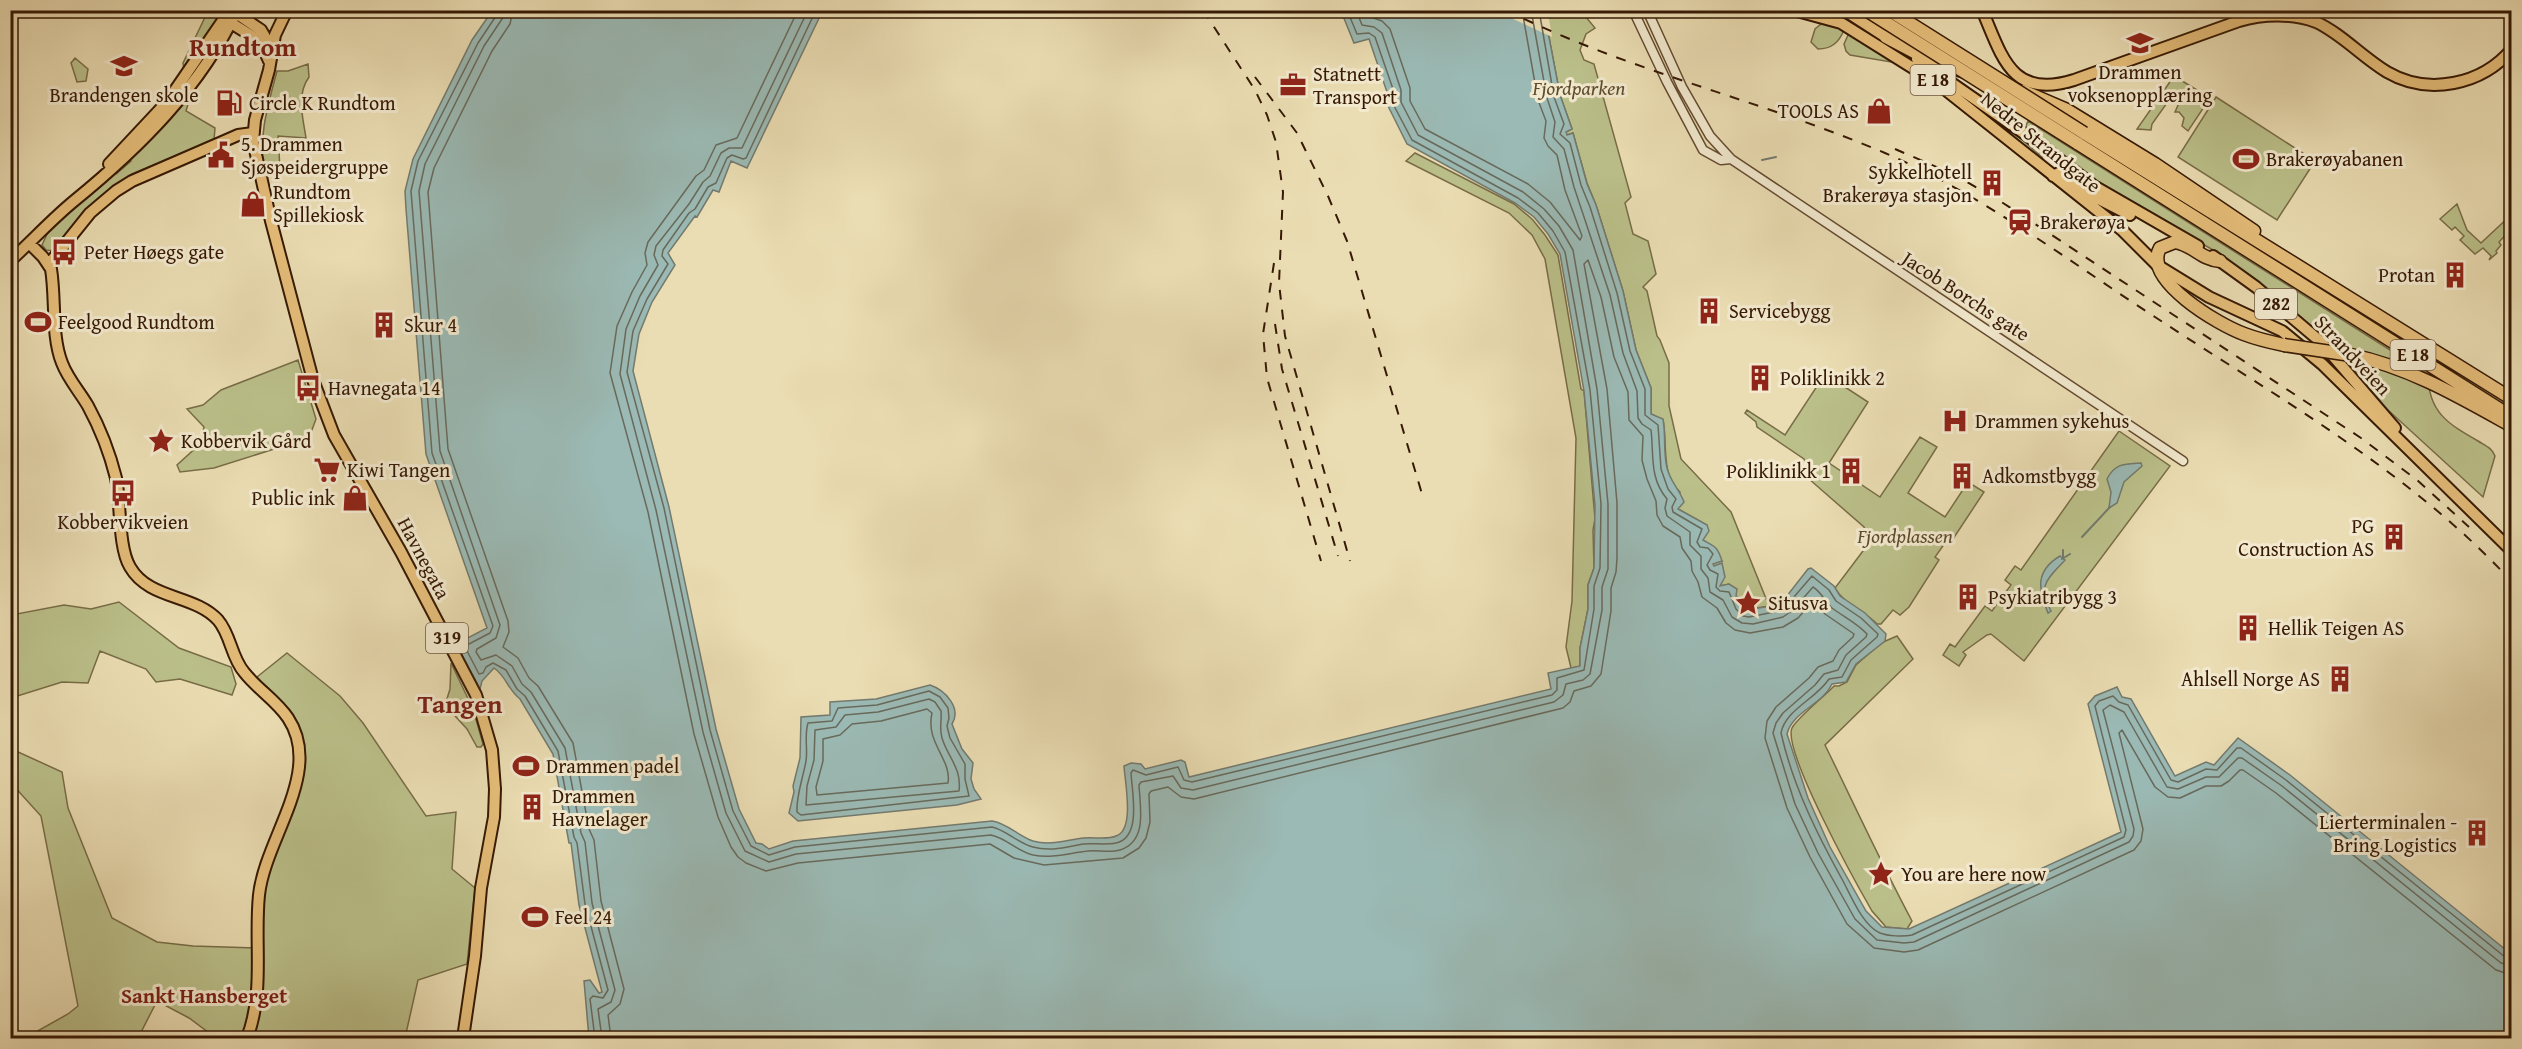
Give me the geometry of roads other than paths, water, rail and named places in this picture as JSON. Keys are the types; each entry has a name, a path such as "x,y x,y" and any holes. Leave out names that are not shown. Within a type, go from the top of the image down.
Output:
{"highway":[{"name":"E 18","path":"1866,10 2287,259 2511,399"},
{"name":"E 18","path":"1889,10 2081,138 2511,417"},
{"name":"E 18","path":"1886,37 1933,62 2000,82 2067,110 2217,204 2276,245 2287,259"},
{"path":"2157,265 2160,248 2175,242 2185,245 2210,260 2220,261"},
{"name":"E 18","path":"2157,265 2181,294 2214,320 2243,334 2284,345 2381,362 2410,373 2511,426"}],"main road":[{"name":"Nedre Strandgate","path":"1844,10 1886,37 2094,186 2147,217"},
{"path":"1982,10 2011,71 2021,79 2047,85 2074,80 2239,21 2270,16 2295,17 2313,21 2331,31 2388,73 2407,80 2430,84 2457,82 2475,77 2489,70 2511,49"},
{"name":"Nedre Strandgate","path":"1797,11 1840,23 1962,101 2129,236 2157,265"},
{"path":"232,14 267,39 284,15"},
{"path":"10,261 74,201 114,168 152,130 206,64 232,14"},
{"path":"74,201 161,109 232,14"},
{"name":"319","path":"253,137 270,64 267,39"},
{"path":"49,264 90,213 125,184 238,135 253,137"},
{"name":"Havnegata","path":"253,137 271,221 322,407 334,435 401,551 468,680 490,739 495,779 495,806 481,888 475,956 463,1038"},
{"name":"282","path":"2032,141 2034,147 2050,162 2053,176 2062,174 2099,200 2135,218 2147,217"},
{"name":"Strandveien","path":"2147,217 2220,261 2256,287 2329,350 2424,460 2511,543"},
{"path":"29,243 49,264 61,361 96,422 113,468 128,563 135,574 149,586 201,608 219,621 237,663 287,717 298,745 300,759 298,780 271,848 260,887 258,991 247,1038"},
{"name":"Strandveien","path":"2157,265 2191,288 2264,321 2299,344 2511,551"}],"street":[{"name":"Jacob Borchs gate","path":"1633,10 1703,150 1721,160 1731,159"},
{"name":"Jacob Borchs gate","path":"1647,10 1682,87 1705,128 1715,144 1731,159 2183,460"}],"water":[{"path":"823,10 747,168 731,161 719,192 713,190 697,217 695,216 668,253 675,265 652,302 639,334 633,371 669,507 716,729 739,809 756,843 769,849 793,841 992,821 1003,824 1028,839 1040,842 1052,843 1084,838 1113,837 1122,832 1125,825 1128,805 1124,766 1131,763 1141,764 1145,769 1181,760 1185,762 1189,777 1551,689 1548,673 1580,666 1580,648 1588,609 1588,585 1594,568 1595,505 1584,391 1560,254 1534,217 1515,203 1407,144 1384,97 1388,95 1369,39 1354,43 1341,11 1544,11 1560,95 1572,129 1566,132 1567,135 1573,133 1587,184 1596,205 1623,291 1636,350 1651,388 1651,414 1663,419 1667,468 1684,502 1678,509 1707,525 1709,531 1703,540 1716,549 1722,561 1713,564 1714,566 1722,563 1725,577 1720,586 1729,584 1737,589 1736,596 1741,599 1741,606 1745,610 1772,606 1783,601 1811,568 1834,586 1840,596 1865,613 1886,634 1885,641 1856,664 1846,682 1832,684 1822,697 1795,720 1787,734 1808,798 1830,847 1866,911 1882,927 1909,929 2121,832 2088,704 2095,696 2117,687 2122,697 2131,699 2175,776 2206,762 2214,765 2238,738 2290,775 2511,954 2511,1038 589,1038 584,981 590,980 599,993 602,992 579,905 571,843 569,843 553,754 520,699 501,675 494,668 482,681 480,689 456,644 487,628 426,454 405,191 413,159 472,40 492,11"},
{"path":"2141,463 2142,466 2124,482 2117,503 2109,508 2111,492 2107,479 2110,474 2121,465"},
{"path":"2060,556 2065,560 2046,582 2045,594 2051,611 2048,613 2042,596 2041,581 2046,568"},
{"path":"930,685 946,695 953,706 955,718 952,724 962,749 973,763 971,779 981,799 957,805 798,821 789,813 800,758 801,717 830,715 830,702 876,699"}],"waterway":[{"path":"1762,160 1776,157"},
{"path":"2082,537 2110,507"},
{"path":"2063,550 2063,558"},
{"path":"2062,559 2070,554"}],"railway":[{"path":"1203,10 1255,90 1276,142 1283,192 1279,283 1285,336 1350,561"},
{"path":"1506,10 1599,51 1838,134 1921,169 1955,188 2023,229 2342,439 2431,506 2473,542 2512,582"},
{"path":"1255,77 1297,133 1347,241 1422,494"},
{"path":"1895,149 1955,175 2003,203 2361,438 2417,480 2469,527"},
{"path":"1274,263 1263,334 1267,378 1321,561"},
{"path":"1275,324 1282,369 1338,556"}],"place":[{"name":"Drammen voksenopplæring","path":"2140,43"},
{"name":"Brandengen skole","path":"124,66"},
{"name":"Statnett Transport","path":"1293,85"},
{"name":"Circle K Rundtom","path":"229,103"},
{"name":"TOOLS AS","path":"1879,111"},
{"name":"5. Drammen Sjøspeidergruppe","path":"221,155"},
{"name":"Brakerøyabanen","path":"2246,159"},
{"name":"Sykkelhotell Brakerøya stasjon","path":"1992,183"},
{"name":"Rundtom Spillekiosk","path":"253,204"},
{"name":"Brakerøya","path":"2020,222"},
{"name":"Peter Høegs gate","path":"64,252"},
{"name":"Protan","path":"2455,275"},
{"name":"Servicebygg","path":"1709,311"},
{"name":"Feelgood Rundtom","path":"38,322"},
{"name":"Skur 4","path":"384,325"},
{"name":"Poliklinikk 2","path":"1760,378"},
{"name":"Havnegata 14","path":"308,388"},
{"name":"Drammen sykehus","path":"1955,421"},
{"name":"Kobbervik Gård","path":"161,441"},
{"name":"Kiwi Tangen","path":"327,470"},
{"name":"Poliklinikk 1","path":"1851,471"},
{"name":"Adkomstbygg","path":"1962,476"},
{"name":"Kobbervikveien","path":"123,493"},
{"name":"Public ink","path":"355,498"},
{"name":"PG Construction AS","path":"2394,537"},
{"name":"Psykiatribygg 3","path":"1968,597"},
{"name":"Situsva","path":"1748,603"},
{"name":"Hellik Teigen AS","path":"2248,628"},
{"name":"Ahlsell Norge AS","path":"2340,679"},
{"name":"Drammen padel","path":"526,766"},
{"name":"Drammen Havnelager","path":"532,807"},
{"name":"Lierterminalen - Bring Logistics","path":"2477,833"},
{"name":"You are here now","path":"1881,874"},
{"name":"Feel 24","path":"535,917"}],"district":[{"name":"Rundtom","path":"243,47"},
{"name":"Tangen","path":"460,704"},
{"name":"Sankt Hansberget","path":"204,996"}],"park label":[{"name":"Fjordparken","path":"1579,88"},
{"name":"Fjordplassen","path":"1905,536"}]}
